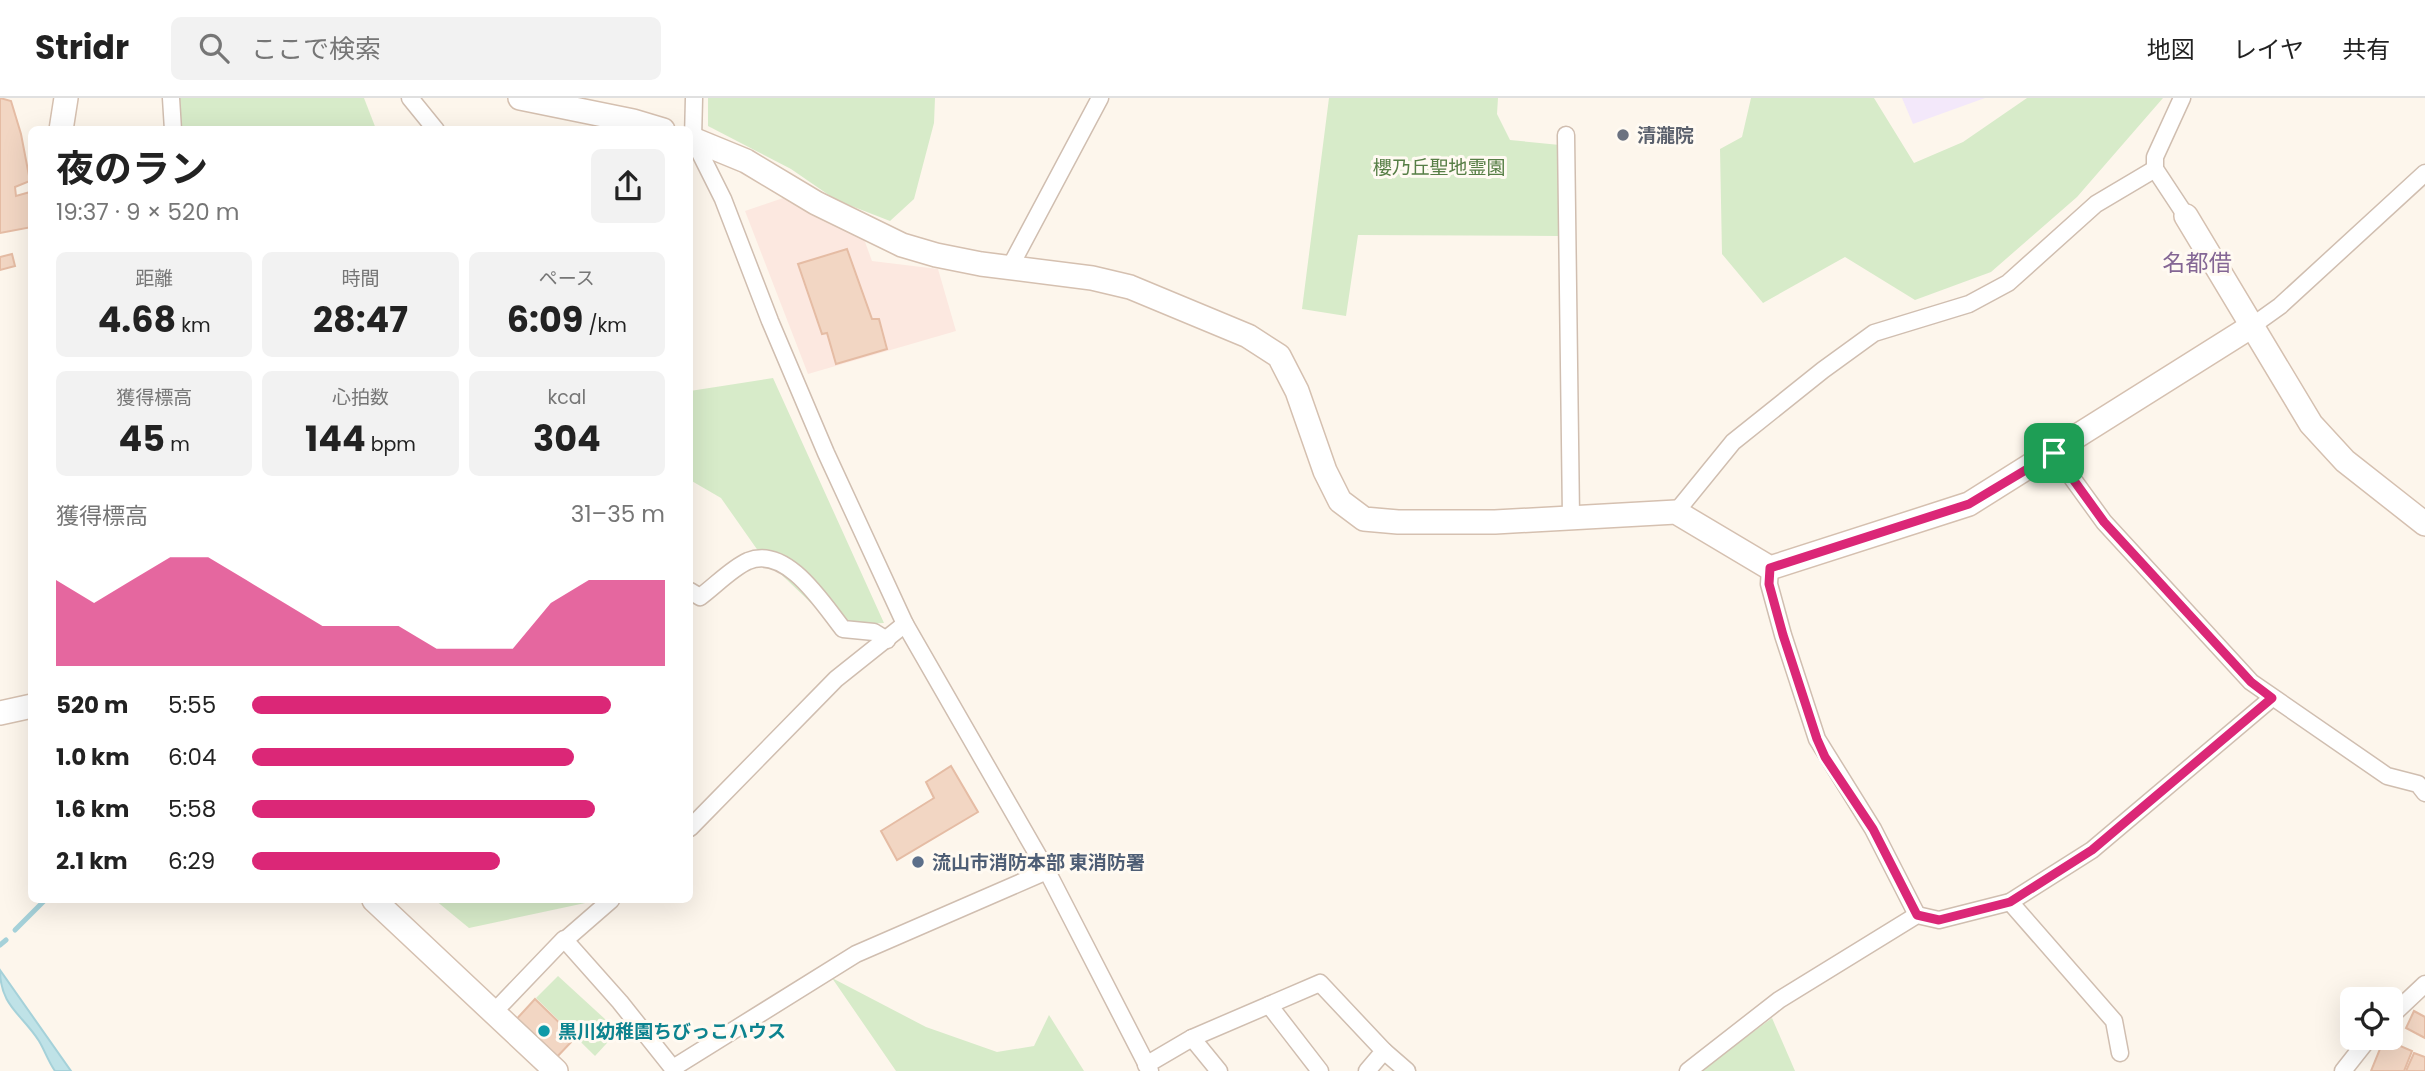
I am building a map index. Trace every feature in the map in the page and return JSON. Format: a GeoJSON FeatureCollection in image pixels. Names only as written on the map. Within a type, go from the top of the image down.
{"type":"FeatureCollection","features":[{"type":"Feature","properties":{"kind":"street"},"geometry":{"type":"LineString","coordinates":[[62,126],[65,98]]}},
{"type":"Feature","properties":{"kind":"street"},"geometry":{"type":"LineString","coordinates":[[172,98],[173,126]]}},
{"type":"Feature","properties":{"kind":"street"},"geometry":{"type":"LineString","coordinates":[[410,98],[433,126]]}},
{"type":"Feature","properties":{"kind":"street"},"geometry":{"type":"LineString","coordinates":[[520,98],[650,126]]}},
{"type":"Feature","properties":{"kind":"street"},"geometry":{"type":"LineString","coordinates":[[692,126],[694,98]]}},
{"type":"Feature","properties":{"kind":"street"},"geometry":{"type":"LineString","coordinates":[[1010,267],[1100,98]]}},
{"type":"Feature","properties":{"kind":"street"},"geometry":{"type":"LineString","coordinates":[[2182,98],[2155,157],[2155,169],[2311,424],[2345,461],[2425,524]]}},
{"type":"Feature","properties":{"kind":"street"},"geometry":{"type":"LineString","coordinates":[[1566,135],[1571,517]]}},
{"type":"Feature","properties":{"kind":"street"},"geometry":{"type":"LineString","coordinates":[[693,139],[746,161],[816,203],[902,245],[936,256],[1092,278],[1130,287],[1248,336],[1279,356],[1297,391],[1325,471],[1340,501],[1364,519],[1412,522],[1676,512],[1770,568],[1969,504],[2054,453],[2280,306],[2425,173]]}},
{"type":"Feature","properties":{"kind":"street"},"geometry":{"type":"LineString","coordinates":[[693,142],[723,199],[826,453],[905,624],[1047,872],[1148,1068],[1192,1038],[1320,982],[1406,1071]]}},
{"type":"Feature","properties":{"kind":"street"},"geometry":{"type":"LineString","coordinates":[[1676,512],[1733,442],[1874,333],[1969,304],[2008,283],[2096,204],[2155,169]]}},
{"type":"Feature","properties":{"kind":"street"},"geometry":{"type":"LineString","coordinates":[[2054,453],[2104,522],[2251,682],[2387,776],[2423,783]]}},
{"type":"Feature","properties":{"kind":"street"},"geometry":{"type":"LineString","coordinates":[[693,592],[700,597],[748,561],[768,559],[791,567],[843,629],[874,632],[887,640]]}},
{"type":"Feature","properties":{"kind":"street"},"geometry":{"type":"LineString","coordinates":[[1770,568],[1769,584],[1783,635],[1817,739],[1825,757],[1873,829],[1917,915]]}},
{"type":"Feature","properties":{"kind":"street"},"geometry":{"type":"LineString","coordinates":[[693,825],[836,679],[905,624]]}},
{"type":"Feature","properties":{"kind":"street"},"geometry":{"type":"LineString","coordinates":[[1688,1071],[1779,1000],[1917,915],[1939,920],[2010,902],[2092,850],[2272,698]]}},
{"type":"Feature","properties":{"kind":"street"},"geometry":{"type":"LineString","coordinates":[[0,713],[28,707]]}},
{"type":"Feature","properties":{"kind":"street"},"geometry":{"type":"LineString","coordinates":[[565,940],[674,1069],[856,954],[1047,872]]}},
{"type":"Feature","properties":{"kind":"street"},"geometry":{"type":"LineString","coordinates":[[2010,902],[2114,1021],[2120,1053]]}},
{"type":"Feature","properties":{"kind":"street"},"geometry":{"type":"LineString","coordinates":[[377,903],[556,1071]]}},
{"type":"Feature","properties":{"kind":"street"},"geometry":{"type":"LineString","coordinates":[[495,1012],[560,940],[565,940],[608,903]]}},
{"type":"Feature","properties":{"kind":"street"},"geometry":{"type":"LineString","coordinates":[[2403,1005],[2425,984]]}},
{"type":"Feature","properties":{"kind":"street"},"geometry":{"type":"LineString","coordinates":[[1269,1005],[1320,1071]]}},
{"type":"Feature","properties":{"kind":"street"},"geometry":{"type":"LineString","coordinates":[[1192,1038],[1219,1071]]}},
{"type":"Feature","properties":{"kind":"street"},"geometry":{"type":"LineString","coordinates":[[2343,1071],[2360,1050]]}},
{"type":"Feature","properties":{"kind":"street"},"geometry":{"type":"LineString","coordinates":[[1367,1071],[1384,1051]]}},
{"type":"Feature","properties":{"kind":"shaded area"},"geometry":{"type":"Polygon","coordinates":[[[1902,98],[1985,98],[1913,124],[1902,98]]]}},
{"type":"Feature","properties":{"kind":"shaded area"},"geometry":{"type":"Polygon","coordinates":[[[786,197],[864,239],[872,261],[938,269],[956,331],[808,374],[745,211],[786,197]]]}},
{"type":"Feature","properties":{"kind":"green space"},"geometry":{"type":"Polygon","coordinates":[[[179,98],[364,98],[375,126],[182,126],[179,98]]]}},
{"type":"Feature","properties":{"kind":"green space"},"geometry":{"type":"Polygon","coordinates":[[[708,98],[935,98],[934,123],[914,199],[890,221],[836,200],[791,169],[708,126],[708,98]]]}},
{"type":"Feature","properties":{"kind":"green space","name":"櫻乃丘聖地霊園"},"geometry":{"type":"Polygon","coordinates":[[[1329,98],[1498,98],[1497,114],[1510,140],[1560,145],[1558,236],[1358,235],[1346,316],[1302,309],[1329,98]]]}},
{"type":"Feature","properties":{"kind":"green space"},"geometry":{"type":"Polygon","coordinates":[[[1751,98],[1874,98],[1914,163],[1963,142],[2027,98],[2163,98],[2077,197],[1991,272],[1915,300],[1845,257],[1763,303],[1722,254],[1720,149],[1742,137],[1751,98]]]}},
{"type":"Feature","properties":{"kind":"green space"},"geometry":{"type":"Polygon","coordinates":[[[773,378],[884,623],[834,625],[761,555],[721,498],[693,482],[693,391],[773,378]]]}},
{"type":"Feature","properties":{"kind":"green space"},"geometry":{"type":"Polygon","coordinates":[[[439,903],[585,903],[469,928],[439,903]]]}},
{"type":"Feature","properties":{"kind":"green space"},"geometry":{"type":"Polygon","coordinates":[[[558,976],[618,1031],[595,1056],[536,998],[558,976]]]}},
{"type":"Feature","properties":{"kind":"green space"},"geometry":{"type":"Polygon","coordinates":[[[832,978],[926,1027],[997,1052],[1034,1046],[1049,1015],[1084,1071],[896,1071],[832,978]]]}},
{"type":"Feature","properties":{"kind":"green space"},"geometry":{"type":"Polygon","coordinates":[[[1772,1018],[1795,1071],[1700,1071],[1772,1018]]]}},
{"type":"Feature","properties":{"kind":"water"},"geometry":{"type":"Polygon","coordinates":[[[0,970],[71,1071],[55,1071],[50,1064],[39,1041],[8,1001],[0,970]]]}},
{"type":"Feature","properties":{"kind":"building"},"geometry":{"type":"Polygon","coordinates":[[[0,98],[11,101],[21,134],[28,182],[15,187],[16,196],[28,193],[28,228],[0,233],[0,98]]]}},
{"type":"Feature","properties":{"kind":"building"},"geometry":{"type":"Polygon","coordinates":[[[847,249],[872,319],[879,319],[887,349],[836,364],[827,333],[822,334],[798,264],[847,249]]]}},
{"type":"Feature","properties":{"kind":"building"},"geometry":{"type":"Polygon","coordinates":[[[12,254],[15,266],[0,270],[0,257],[12,254]]]}},
{"type":"Feature","properties":{"kind":"building"},"geometry":{"type":"Polygon","coordinates":[[[951,766],[978,812],[897,860],[881,831],[934,798],[926,782],[951,766]]]}},
{"type":"Feature","properties":{"kind":"building","name":"黒川幼稚園ちびっこハウス"},"geometry":{"type":"Polygon","coordinates":[[[535,999],[575,1038],[553,1061],[512,1024],[535,999]]]}},
{"type":"Feature","properties":{"kind":"building"},"geometry":{"type":"Polygon","coordinates":[[[2414,1011],[2425,1017],[2425,1038],[2406,1028],[2414,1011]]]}},
{"type":"Feature","properties":{"kind":"building"},"geometry":{"type":"Polygon","coordinates":[[[2403,1047],[2412,1051],[2404,1071],[2371,1071],[2380,1050],[2403,1050],[2403,1047]]]}},
{"type":"Feature","properties":{"kind":"building"},"geometry":{"type":"Polygon","coordinates":[[[2414,1053],[2425,1057],[2425,1071],[2406,1071],[2414,1053]]]}},
{"type":"Feature","properties":{"kind":"waterway"},"geometry":{"type":"LineString","coordinates":[[15,930],[42,903]]}},
{"type":"Feature","properties":{"kind":"waterway"},"geometry":{"type":"LineString","coordinates":[[0,945],[6,940]]}},
{"type":"Feature","properties":{"kind":"place","name":"清瀧院"},"geometry":{"type":"Point","coordinates":[1623,135]}},
{"type":"Feature","properties":{"kind":"place","name":"流山市消防本部 東消防署"},"geometry":{"type":"Point","coordinates":[918,862]}},
{"type":"Feature","properties":{"kind":"place","name":"黒川幼稚園ちびっこハウス"},"geometry":{"type":"Point","coordinates":[544,1031]}},
{"type":"Feature","properties":{"kind":"district","name":"名都借"},"geometry":{"type":"Point","coordinates":[2197,263]}},
{"type":"Feature","properties":{"kind":"route"},"geometry":{"type":"LineString","coordinates":[[2054,453],[2104,522],[2251,682],[2272,698],[2092,850],[2010,902],[1985,906],[1939,920],[1917,915],[1873,829],[1825,757],[1817,739],[1783,635],[1769,584],[1770,568],[1969,504],[2054,453]]}}]}
